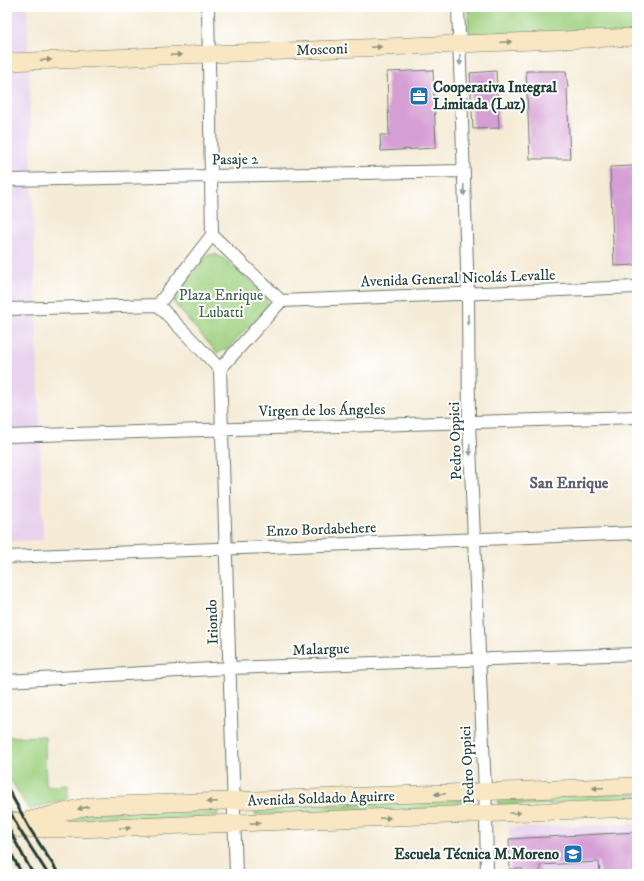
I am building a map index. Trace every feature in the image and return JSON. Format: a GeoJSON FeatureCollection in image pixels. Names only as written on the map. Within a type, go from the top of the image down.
{"type":"FeatureCollection","features":[{"type":"Feature","properties":{"kind":"main road","name":"Mosconi"},"geometry":{"type":"LineString","coordinates":[[7,62],[637,37]]}},
{"type":"Feature","properties":{"kind":"main road","name":"Avenida Soldado Aguirre"},"geometry":{"type":"LineString","coordinates":[[7,821],[26,821],[89,806],[637,786]]}},
{"type":"Feature","properties":{"kind":"main road","name":"Avenida Soldado Aguirre"},"geometry":{"type":"LineString","coordinates":[[7,830],[234,824],[637,808]]}},
{"type":"Feature","properties":{"kind":"street"},"geometry":{"type":"LineString","coordinates":[[158,305],[212,235],[208,7]]}},
{"type":"Feature","properties":{"kind":"street","name":"Pedro Oppici"},"geometry":{"type":"LineString","coordinates":[[458,7],[468,294],[469,422],[486,814],[487,874]]}},
{"type":"Feature","properties":{"kind":"street","name":"Pasaje 2"},"geometry":{"type":"LineString","coordinates":[[7,180],[464,171]]}},
{"type":"Feature","properties":{"kind":"street"},"geometry":{"type":"LineString","coordinates":[[7,309],[158,305],[220,369],[281,301],[212,235]]}},
{"type":"Feature","properties":{"kind":"street","name":"Avenida General Nicolás Levalle"},"geometry":{"type":"LineString","coordinates":[[281,301],[637,287]]}},
{"type":"Feature","properties":{"kind":"street","name":"Iriondo"},"geometry":{"type":"LineString","coordinates":[[220,369],[236,874]]}},
{"type":"Feature","properties":{"kind":"street","name":"Virgen de los Ángeles"},"geometry":{"type":"LineString","coordinates":[[7,436],[637,417]]}},
{"type":"Feature","properties":{"kind":"street","name":"Enzo Bordabehere"},"geometry":{"type":"LineString","coordinates":[[7,558],[637,533]]}},
{"type":"Feature","properties":{"kind":"street","name":"Malargue"},"geometry":{"type":"LineString","coordinates":[[7,681],[229,668],[637,654]]}},
{"type":"Feature","properties":{"kind":"shaded area"},"geometry":{"type":"Polygon","coordinates":[[[7,7],[27,7],[43,540],[7,541],[7,7]]]}},
{"type":"Feature","properties":{"kind":"shaded area","name":"Escuela Técnica M.Moreno"},"geometry":{"type":"Polygon","coordinates":[[[637,824],[637,874],[510,874],[509,828],[637,824]]]}},
{"type":"Feature","properties":{"kind":"green space"},"geometry":{"type":"Polygon","coordinates":[[[468,7],[637,7],[637,32],[469,41],[468,7]]]}},
{"type":"Feature","properties":{"kind":"green space","name":"Plaza Enrique Lubatti"},"geometry":{"type":"Polygon","coordinates":[[[215,254],[223,258],[267,294],[267,304],[262,313],[227,349],[217,353],[174,303],[174,297],[208,255],[215,254]]]}},
{"type":"Feature","properties":{"kind":"green space"},"geometry":{"type":"Polygon","coordinates":[[[45,736],[46,786],[68,785],[68,798],[29,810],[7,774],[7,737],[45,736]]]}},
{"type":"Feature","properties":{"kind":"green space"},"geometry":{"type":"Polygon","coordinates":[[[637,793],[637,803],[499,805],[498,801],[502,798],[637,793]]]}},
{"type":"Feature","properties":{"kind":"green space"},"geometry":{"type":"Polygon","coordinates":[[[464,799],[468,802],[468,807],[255,815],[255,810],[258,808],[464,799]]]}},
{"type":"Feature","properties":{"kind":"green space"},"geometry":{"type":"Polygon","coordinates":[[[214,808],[218,811],[218,816],[35,825],[78,813],[214,808]]]}},
{"type":"Feature","properties":{"kind":"building"},"geometry":{"type":"Polygon","coordinates":[[[433,70],[436,148],[381,151],[380,135],[389,135],[387,72],[433,70]]]}},
{"type":"Feature","properties":{"kind":"building"},"geometry":{"type":"Polygon","coordinates":[[[496,71],[499,128],[473,129],[470,73],[496,71]]]}},
{"type":"Feature","properties":{"kind":"building"},"geometry":{"type":"Polygon","coordinates":[[[526,71],[566,71],[568,88],[570,159],[530,159],[526,71]]]}},
{"type":"Feature","properties":{"kind":"building"},"geometry":{"type":"Polygon","coordinates":[[[634,166],[635,183],[637,183],[637,265],[614,266],[610,167],[634,166]]]}},
{"type":"Feature","properties":{"kind":"building","name":"Escuela Técnica M.Moreno"},"geometry":{"type":"Polygon","coordinates":[[[637,832],[637,861],[634,862],[634,874],[600,874],[599,862],[540,865],[540,874],[525,874],[523,869],[510,869],[509,839],[637,832]]]}},
{"type":"Feature","properties":{"kind":"railway"},"geometry":{"type":"LineString","coordinates":[[7,787],[30,829],[59,874]]}},
{"type":"Feature","properties":{"kind":"railway"},"geometry":{"type":"LineString","coordinates":[[7,806],[19,829],[48,874]]}},
{"type":"Feature","properties":{"kind":"railway"},"geometry":{"type":"LineString","coordinates":[[7,826],[33,874]]}},
{"type":"Feature","properties":{"kind":"railway"},"geometry":{"type":"LineString","coordinates":[[7,846],[22,874]]}},
{"type":"Feature","properties":{"kind":"place","name":"Cooperativa Integral Limitada (Luz)"},"geometry":{"type":"Point","coordinates":[419,96]}},
{"type":"Feature","properties":{"kind":"place","name":"Escuela Técnica M.Moreno"},"geometry":{"type":"Point","coordinates":[573,854]}},
{"type":"Feature","properties":{"kind":"district","name":"San Enrique"},"geometry":{"type":"Point","coordinates":[569,482]}}]}
